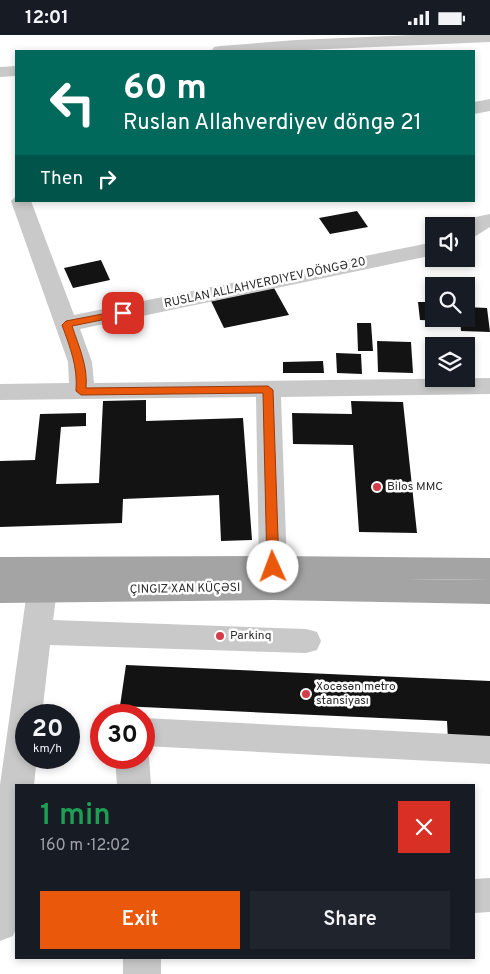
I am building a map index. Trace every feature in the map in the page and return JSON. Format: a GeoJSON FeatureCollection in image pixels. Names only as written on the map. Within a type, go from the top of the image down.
{"type":"FeatureCollection","features":[{"type":"Feature","properties":{"kind":"main road","name":"ÇINGIZ XAN KÜÇƏSI"},"geometry":{"type":"LineString","coordinates":[[0,568],[273,567],[490,569]]}},
{"type":"Feature","properties":{"kind":"main road","name":"ÇINGIZ XAN KÜÇƏSI"},"geometry":{"type":"LineString","coordinates":[[0,591],[272,589],[490,592]]}},
{"type":"Feature","properties":{"kind":"street"},"geometry":{"type":"LineString","coordinates":[[252,50],[490,37]]}},
{"type":"Feature","properties":{"kind":"street"},"geometry":{"type":"LineString","coordinates":[[0,72],[15,71]]}},
{"type":"Feature","properties":{"kind":"street"},"geometry":{"type":"LineString","coordinates":[[475,108],[490,105]]}},
{"type":"Feature","properties":{"kind":"street"},"geometry":{"type":"LineString","coordinates":[[0,194],[15,191]]}},
{"type":"Feature","properties":{"kind":"street"},"geometry":{"type":"LineString","coordinates":[[21,202],[80,362],[82,375],[81,391]]}},
{"type":"Feature","properties":{"kind":"street"},"geometry":{"type":"LineString","coordinates":[[475,225],[490,219]]}},
{"type":"Feature","properties":{"kind":"street","name":"RUSLAN ALLAHVERDIYEV DÖNGƏ 20"},"geometry":{"type":"LineString","coordinates":[[66,325],[425,250]]}},
{"type":"Feature","properties":{"kind":"street"},"geometry":{"type":"LineString","coordinates":[[0,392],[490,386]]}},
{"type":"Feature","properties":{"kind":"street"},"geometry":{"type":"LineString","coordinates":[[268,390],[273,567]]}},
{"type":"Feature","properties":{"kind":"street"},"geometry":{"type":"LineString","coordinates":[[17,784],[42,591]]}},
{"type":"Feature","properties":{"kind":"street"},"geometry":{"type":"LineString","coordinates":[[36,632],[306,641]]}},
{"type":"Feature","properties":{"kind":"street"},"geometry":{"type":"LineString","coordinates":[[155,733],[490,750]]}},
{"type":"Feature","properties":{"kind":"street"},"geometry":{"type":"LineString","coordinates":[[133,769],[134,784]]}},
{"type":"Feature","properties":{"kind":"street"},"geometry":{"type":"LineString","coordinates":[[0,923],[15,801]]}},
{"type":"Feature","properties":{"kind":"street"},"geometry":{"type":"LineString","coordinates":[[475,896],[490,895]]}},
{"type":"Feature","properties":{"kind":"street"},"geometry":{"type":"LineString","coordinates":[[142,959],[142,974]]}},
{"type":"Feature","properties":{"kind":"building"},"geometry":{"type":"Polygon","coordinates":[[[357,211],[368,227],[330,234],[319,218],[357,211]]]}},
{"type":"Feature","properties":{"kind":"building"},"geometry":{"type":"Polygon","coordinates":[[[101,260],[110,280],[73,288],[64,268],[101,260]]]}},
{"type":"Feature","properties":{"kind":"building"},"geometry":{"type":"Polygon","coordinates":[[[274,288],[289,315],[224,328],[211,301],[274,288]]]}},
{"type":"Feature","properties":{"kind":"building"},"geometry":{"type":"Polygon","coordinates":[[[418,302],[425,302],[425,320],[420,320],[418,302]]]}},
{"type":"Feature","properties":{"kind":"building"},"geometry":{"type":"Polygon","coordinates":[[[475,307],[487,308],[490,332],[461,331],[461,327],[475,327],[475,307]]]}},
{"type":"Feature","properties":{"kind":"building"},"geometry":{"type":"Polygon","coordinates":[[[357,323],[371,323],[373,351],[358,351],[357,323]]]}},
{"type":"Feature","properties":{"kind":"building"},"geometry":{"type":"Polygon","coordinates":[[[377,341],[411,342],[413,373],[378,372],[377,341]]]}},
{"type":"Feature","properties":{"kind":"building"},"geometry":{"type":"Polygon","coordinates":[[[336,353],[361,354],[362,374],[337,373],[336,353]]]}},
{"type":"Feature","properties":{"kind":"building"},"geometry":{"type":"Polygon","coordinates":[[[323,361],[324,373],[283,373],[283,362],[323,361]]]}},
{"type":"Feature","properties":{"kind":"building"},"geometry":{"type":"Polygon","coordinates":[[[146,400],[146,421],[243,418],[252,540],[221,541],[219,495],[123,499],[122,523],[0,527],[0,461],[35,460],[40,414],[86,413],[86,426],[61,427],[56,484],[99,483],[103,401],[146,400]]]}},
{"type":"Feature","properties":{"kind":"building"},"geometry":{"type":"Polygon","coordinates":[[[351,401],[403,402],[417,533],[359,532],[353,445],[293,444],[292,413],[352,414],[351,401]]]}},
{"type":"Feature","properties":{"kind":"building","name":"Xocəsən metro stansiyası"},"geometry":{"type":"Polygon","coordinates":[[[126,665],[490,681],[490,742],[448,740],[447,721],[155,708],[155,704],[120,704],[126,665]]]}},
{"type":"Feature","properties":{"kind":"place","name":"Bilos MMC"},"geometry":{"type":"Point","coordinates":[377,487]}},
{"type":"Feature","properties":{"kind":"place","name":"Parkinq"},"geometry":{"type":"Point","coordinates":[220,636]}},
{"type":"Feature","properties":{"kind":"place","name":"Xocəsən metro stansiyası"},"geometry":{"type":"Point","coordinates":[306,694]}},
{"type":"Feature","properties":{"kind":"route"},"geometry":{"type":"LineString","coordinates":[[123,313],[66,325],[80,362],[82,375],[81,391],[268,390],[273,567]]}}]}
